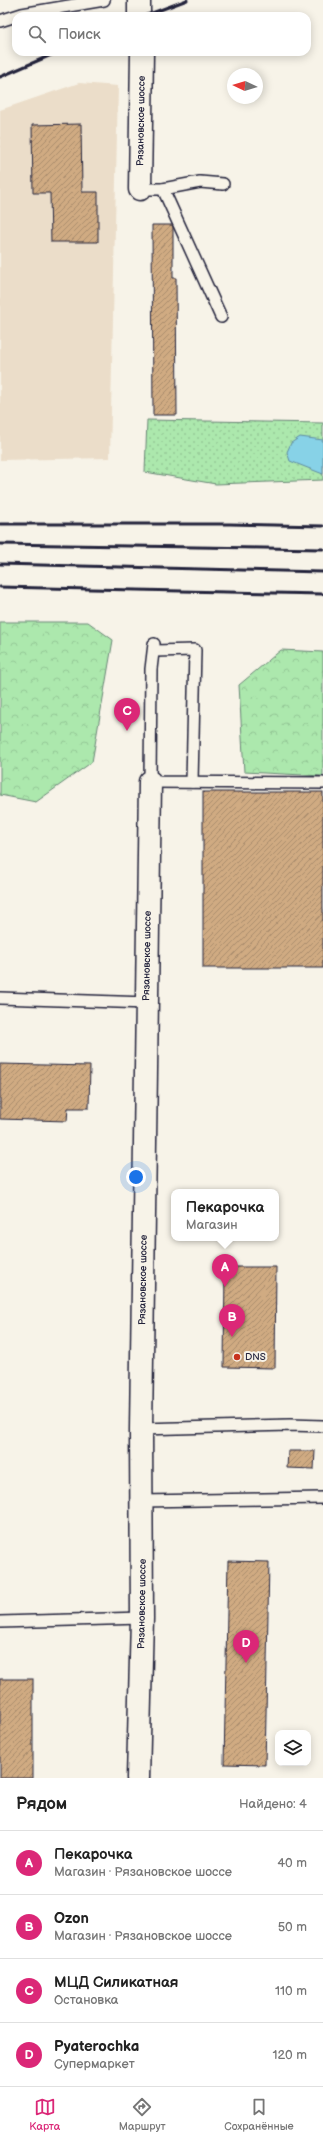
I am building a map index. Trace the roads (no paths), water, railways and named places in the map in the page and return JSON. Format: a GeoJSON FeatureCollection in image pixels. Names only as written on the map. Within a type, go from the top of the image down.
{"type":"FeatureCollection","features":[{"type":"Feature","properties":{"kind":"street"},"geometry":{"type":"LineString","coordinates":[[139,0],[139,12]]}},
{"type":"Feature","properties":{"kind":"street","name":"Рязановское шоссе"},"geometry":{"type":"LineString","coordinates":[[140,190],[142,56]]}},
{"type":"Feature","properties":{"kind":"street","name":"Рязановское шоссе"},"geometry":{"type":"LineString","coordinates":[[138,1778],[142,1618],[142,1429],[150,782]]}},
{"type":"Feature","properties":{"kind":"lane"},"geometry":{"type":"LineString","coordinates":[[34,12],[104,0]]}},
{"type":"Feature","properties":{"kind":"lane"},"geometry":{"type":"LineString","coordinates":[[0,21],[12,17]]}},
{"type":"Feature","properties":{"kind":"lane"},"geometry":{"type":"LineString","coordinates":[[140,190],[164,189],[200,182],[223,184]]}},
{"type":"Feature","properties":{"kind":"lane"},"geometry":{"type":"LineString","coordinates":[[164,189],[221,317]]}},
{"type":"Feature","properties":{"kind":"lane"},"geometry":{"type":"LineString","coordinates":[[192,782],[195,650],[154,647],[151,669],[150,782],[323,783]]}},
{"type":"Feature","properties":{"kind":"lane"},"geometry":{"type":"LineString","coordinates":[[0,998],[147,1003]]}},
{"type":"Feature","properties":{"kind":"lane"},"geometry":{"type":"LineString","coordinates":[[142,1429],[290,1425],[323,1426]]}},
{"type":"Feature","properties":{"kind":"lane"},"geometry":{"type":"LineString","coordinates":[[142,1501],[323,1498]]}},
{"type":"Feature","properties":{"kind":"lane"},"geometry":{"type":"LineString","coordinates":[[0,1622],[142,1618]]}},
{"type":"Feature","properties":{"kind":"water"},"geometry":{"type":"Polygon","coordinates":[[[300,437],[323,440],[323,474],[290,461],[287,452],[291,443],[300,437]]]}},
{"type":"Feature","properties":{"kind":"railway"},"geometry":{"type":"LineString","coordinates":[[155,12],[187,0]]}},
{"type":"Feature","properties":{"kind":"railway"},"geometry":{"type":"LineString","coordinates":[[0,77],[49,56]]}},
{"type":"Feature","properties":{"kind":"railway"},"geometry":{"type":"LineString","coordinates":[[0,524],[230,524],[323,526]]}},
{"type":"Feature","properties":{"kind":"railway"},"geometry":{"type":"LineString","coordinates":[[0,544],[323,549]]}},
{"type":"Feature","properties":{"kind":"railway"},"geometry":{"type":"LineString","coordinates":[[0,564],[323,572]]}},
{"type":"Feature","properties":{"kind":"railway"},"geometry":{"type":"LineString","coordinates":[[0,587],[323,594]]}},
{"type":"Feature","properties":{"kind":"place","name":"МЦД Силикатная"},"geometry":{"type":"Point","coordinates":[127,731]}},
{"type":"Feature","properties":{"kind":"place","name":"Пекарочка"},"geometry":{"type":"Point","coordinates":[225,1287]}},
{"type":"Feature","properties":{"kind":"place","name":"Ozon"},"geometry":{"type":"Point","coordinates":[232,1337]}},
{"type":"Feature","properties":{"kind":"place","name":"DNS"},"geometry":{"type":"Point","coordinates":[237,1357]}},
{"type":"Feature","properties":{"kind":"place","name":"Pyaterochka"},"geometry":{"type":"Point","coordinates":[246,1663]}}]}
